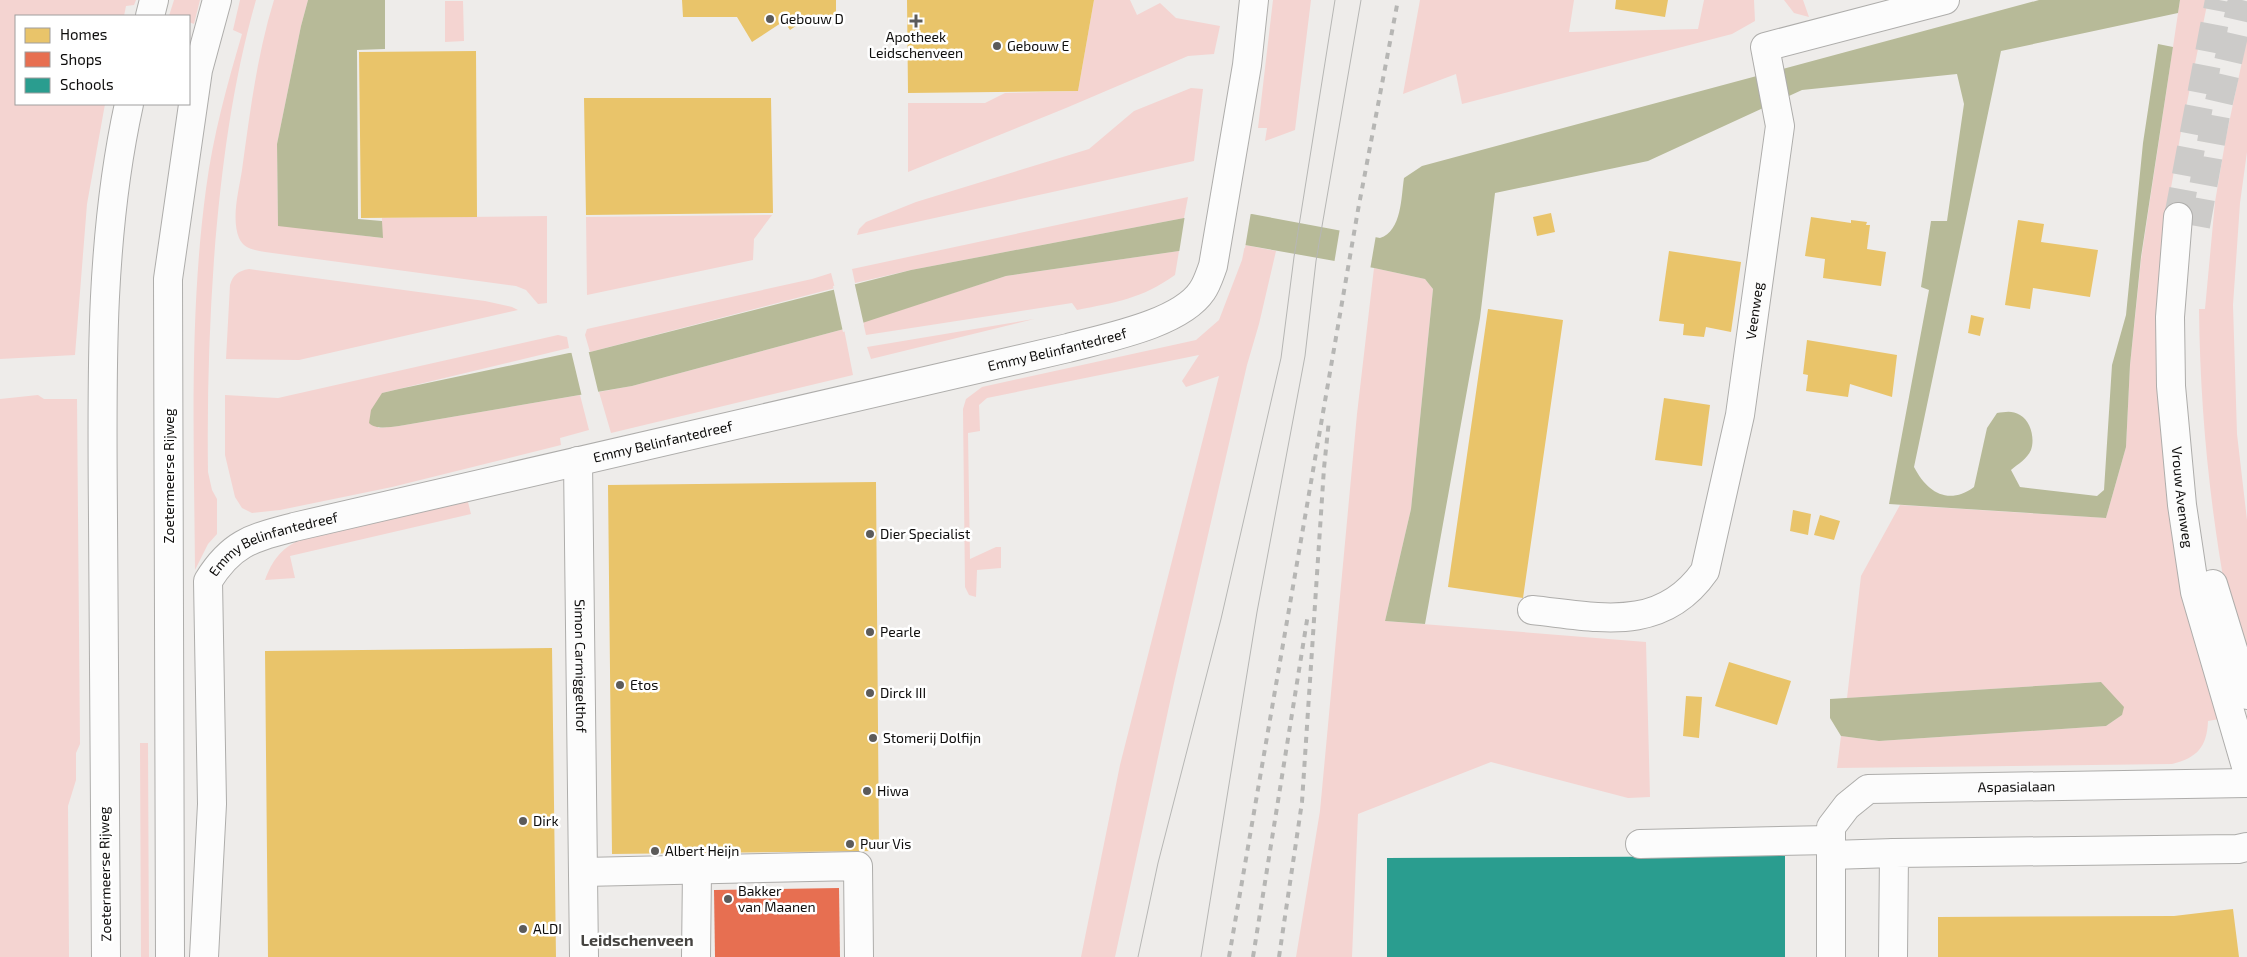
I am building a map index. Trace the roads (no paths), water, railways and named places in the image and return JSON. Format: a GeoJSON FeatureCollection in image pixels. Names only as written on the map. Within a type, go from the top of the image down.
{"type":"FeatureCollection","features":[{"type":"Feature","properties":{"kind":"street"},"geometry":{"type":"LineString","coordinates":[[150,15],[154,0]]}},
{"type":"Feature","properties":{"kind":"street","name":"Zoetermeerse Rijweg"},"geometry":{"type":"LineString","coordinates":[[170,957],[168,279],[198,70],[216,0]]}},
{"type":"Feature","properties":{"kind":"street","name":"Emmy Belinfantedreef"},"geometry":{"type":"LineString","coordinates":[[204,957],[212,804],[208,581],[218,564],[250,539],[294,527],[1068,348],[1153,324],[1187,306],[1202,292],[1214,266],[1247,65],[1254,0]]}},
{"type":"Feature","properties":{"kind":"street","name":"Veenweg"},"geometry":{"type":"LineString","coordinates":[[1532,610],[1608,619],[1634,618],[1656,612],[1678,598],[1694,587],[1705,571],[1740,415],[1780,126],[1764,47],[1946,0]]}},
{"type":"Feature","properties":{"kind":"street","name":"Zoetermeerse Rijweg"},"geometry":{"type":"LineString","coordinates":[[106,957],[102,426],[104,280],[116,161],[129,105]]}},
{"type":"Feature","properties":{"kind":"street","name":"Vrouw Avenweg"},"geometry":{"type":"LineString","coordinates":[[2247,695],[2214,589],[2200,502],[2190,404],[2187,221],[2170,317],[2171,386],[2182,505],[2195,592],[2247,770]]}},
{"type":"Feature","properties":{"kind":"street","name":"Simon Carmiggelthof"},"geometry":{"type":"LineString","coordinates":[[578,461],[584,957]]}},
{"type":"Feature","properties":{"kind":"street","name":"Aspasialaan"},"geometry":{"type":"LineString","coordinates":[[1831,957],[1831,827],[1847,806],[1868,789],[2247,783]]}},
{"type":"Feature","properties":{"kind":"street"},"geometry":{"type":"LineString","coordinates":[[1640,844],[1830,848],[1894,853],[2238,849],[2247,847]]}},
{"type":"Feature","properties":{"kind":"street"},"geometry":{"type":"LineString","coordinates":[[1893,957],[1894,853]]}},
{"type":"Feature","properties":{"kind":"street"},"geometry":{"type":"LineString","coordinates":[[583,872],[858,866],[859,957]]}},
{"type":"Feature","properties":{"kind":"street"},"geometry":{"type":"LineString","coordinates":[[696,957],[697,870]]}},
{"type":"Feature","properties":{"kind":"tunnel"},"geometry":{"type":"LineString","coordinates":[[2178,217],[2219,0]]}},
{"type":"Feature","properties":{"kind":"tunnel"},"geometry":{"type":"LineString","coordinates":[[2196,226],[2216,115],[2242,0]]}},
{"type":"Feature","properties":{"kind":"tram line"},"geometry":{"type":"LineString","coordinates":[[1138,957],[1158,863],[1221,619],[1281,358],[1294,257],[1335,0]]}},
{"type":"Feature","properties":{"kind":"tram line"},"geometry":{"type":"LineString","coordinates":[[1201,957],[1257,612],[1305,356],[1316,261],[1361,0]]}},
{"type":"Feature","properties":{"kind":"railway"},"geometry":{"type":"LineString","coordinates":[[1229,957],[1358,210],[1398,0]]}},
{"type":"Feature","properties":{"kind":"railway"},"geometry":{"type":"LineString","coordinates":[[1279,957],[1302,802],[1324,468],[1329,420]]}},
{"type":"Feature","properties":{"kind":"railway"},"geometry":{"type":"LineString","coordinates":[[1253,957],[1308,614]]}},
{"type":"Feature","properties":{"kind":"place","name":"Gebouw D"},"geometry":{"type":"Point","coordinates":[770,19]}},
{"type":"Feature","properties":{"kind":"place","name":"Apotheek Leidschenveen"},"geometry":{"type":"Point","coordinates":[916,21]}},
{"type":"Feature","properties":{"kind":"place","name":"Gebouw E"},"geometry":{"type":"Point","coordinates":[997,46]}},
{"type":"Feature","properties":{"kind":"place","name":"Dier Specialist"},"geometry":{"type":"Point","coordinates":[870,534]}},
{"type":"Feature","properties":{"kind":"place","name":"Pearle"},"geometry":{"type":"Point","coordinates":[870,632]}},
{"type":"Feature","properties":{"kind":"place","name":"Etos"},"geometry":{"type":"Point","coordinates":[620,685]}},
{"type":"Feature","properties":{"kind":"place","name":"Dirck III"},"geometry":{"type":"Point","coordinates":[870,693]}},
{"type":"Feature","properties":{"kind":"place","name":"Stomerij Dolfijn"},"geometry":{"type":"Point","coordinates":[873,738]}},
{"type":"Feature","properties":{"kind":"place","name":"Hiwa"},"geometry":{"type":"Point","coordinates":[867,791]}},
{"type":"Feature","properties":{"kind":"place","name":"Dirk"},"geometry":{"type":"Point","coordinates":[523,821]}},
{"type":"Feature","properties":{"kind":"place","name":"Puur Vis"},"geometry":{"type":"Point","coordinates":[850,844]}},
{"type":"Feature","properties":{"kind":"place","name":"Albert Heijn"},"geometry":{"type":"Point","coordinates":[655,851]}},
{"type":"Feature","properties":{"kind":"place","name":"Bakker van Maanen"},"geometry":{"type":"Point","coordinates":[728,899]}},
{"type":"Feature","properties":{"kind":"place","name":"ALDI"},"geometry":{"type":"Point","coordinates":[523,929]}},
{"type":"Feature","properties":{"kind":"district","name":"Leidschenveen"},"geometry":{"type":"Point","coordinates":[637,940]}}]}
